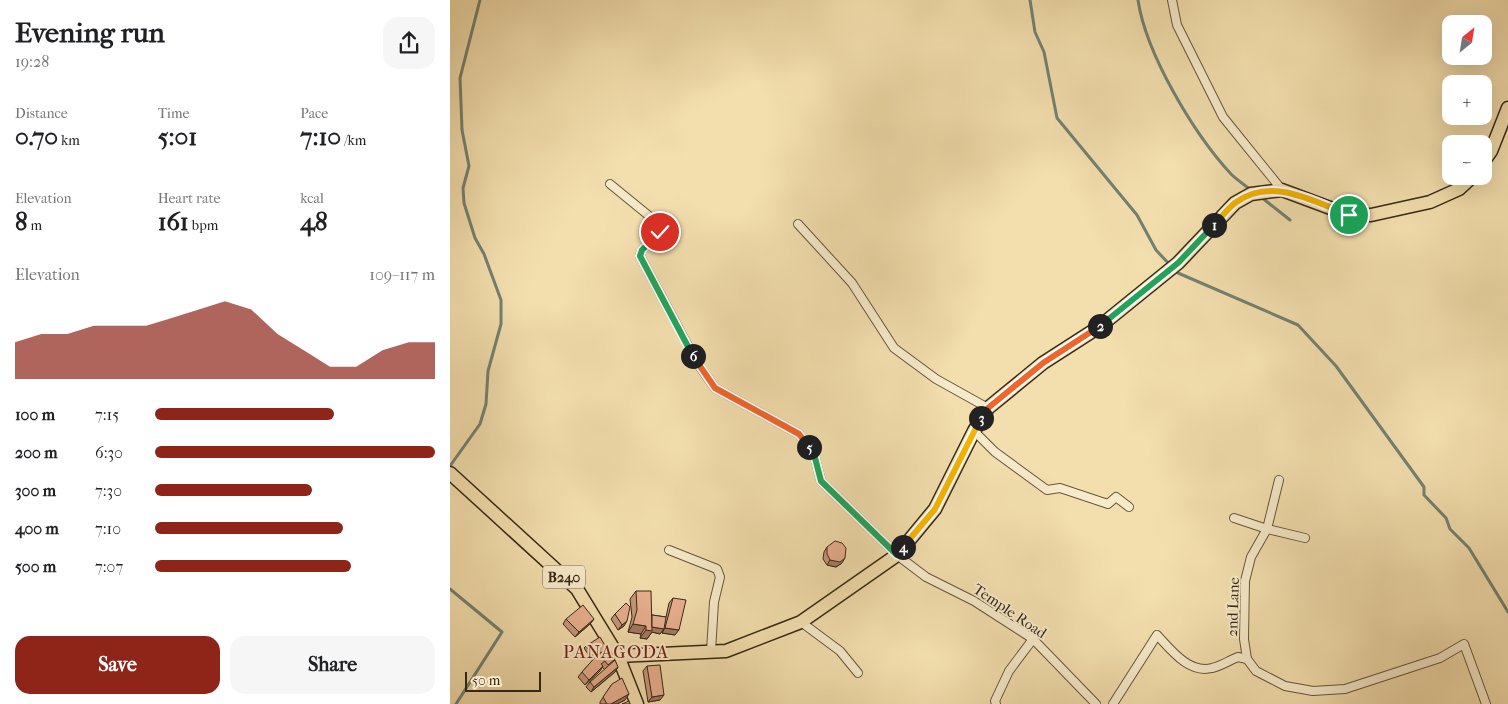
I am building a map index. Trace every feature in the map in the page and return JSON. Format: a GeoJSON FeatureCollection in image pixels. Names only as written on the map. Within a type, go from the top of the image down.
{"type":"FeatureCollection","features":[{"type":"Feature","properties":{"kind":"main road"},"geometry":{"type":"LineString","coordinates":[[1492,148],[1508,108]]}},
{"type":"Feature","properties":{"kind":"main road"},"geometry":{"type":"LineString","coordinates":[[618,656],[726,651],[801,622],[897,555],[935,509],[974,430],[988,408],[1043,363],[1099,327],[1178,263],[1235,203],[1257,193],[1282,190],[1349,215],[1371,215],[1430,202],[1459,189],[1463,185]]}},
{"type":"Feature","properties":{"kind":"main road","name":"B240"},"geometry":{"type":"LineString","coordinates":[[453,475],[577,589],[618,656],[637,704]]}},
{"type":"Feature","properties":{"kind":"street"},"geometry":{"type":"LineString","coordinates":[[1172,0],[1177,24],[1223,117],[1282,190]]}},
{"type":"Feature","properties":{"kind":"street","name":"Temple Road"},"geometry":{"type":"LineString","coordinates":[[610,184],[659,224],[660,232],[642,250],[640,256],[696,361],[715,388],[799,434],[814,454],[821,481],[897,555],[926,577],[974,601],[1034,639],[1096,704]]}},
{"type":"Feature","properties":{"kind":"street"},"geometry":{"type":"LineString","coordinates":[[798,224],[852,283],[894,348],[936,379],[988,408]]}},
{"type":"Feature","properties":{"kind":"street"},"geometry":{"type":"LineString","coordinates":[[974,430],[994,452],[1047,490],[1060,488],[1108,504],[1116,497],[1130,507]]}},
{"type":"Feature","properties":{"kind":"street","name":"2nd Lane"},"geometry":{"type":"LineString","coordinates":[[1247,660],[1244,639],[1245,580],[1251,557],[1267,529],[1279,480]]}},
{"type":"Feature","properties":{"kind":"street"},"geometry":{"type":"LineString","coordinates":[[1234,518],[1267,529],[1305,538]]}},
{"type":"Feature","properties":{"kind":"street"},"geometry":{"type":"LineString","coordinates":[[669,550],[716,569],[720,577],[714,602],[711,651]]}},
{"type":"Feature","properties":{"kind":"street"},"geometry":{"type":"LineString","coordinates":[[801,622],[840,651],[858,673]]}},
{"type":"Feature","properties":{"kind":"street"},"geometry":{"type":"LineString","coordinates":[[1114,704],[1158,635],[1179,659],[1192,666],[1211,669],[1238,657],[1247,660],[1256,671],[1285,686],[1313,691],[1345,690],[1440,658],[1464,644],[1486,704]]}},
{"type":"Feature","properties":{"kind":"street"},"geometry":{"type":"LineString","coordinates":[[996,704],[995,701],[1009,671],[1034,639]]}},
{"type":"Feature","properties":{"kind":"building"},"geometry":{"type":"Polygon","coordinates":[[[835,541],[842,543],[846,548],[845,558],[840,562],[830,560],[827,554],[827,547],[835,541]]]}},
{"type":"Feature","properties":{"kind":"building"},"geometry":{"type":"Polygon","coordinates":[[[636,591],[651,591],[652,631],[646,630],[646,626],[633,624],[637,610],[636,591]]]}},
{"type":"Feature","properties":{"kind":"building"},"geometry":{"type":"Polygon","coordinates":[[[673,598],[686,600],[679,630],[665,628],[673,598]]]}},
{"type":"Feature","properties":{"kind":"building"},"geometry":{"type":"Polygon","coordinates":[[[626,603],[630,607],[627,621],[622,625],[615,614],[626,603]]]}},
{"type":"Feature","properties":{"kind":"building"},"geometry":{"type":"Polygon","coordinates":[[[583,605],[594,619],[579,632],[566,619],[583,605]]]}},
{"type":"Feature","properties":{"kind":"building"},"geometry":{"type":"Polygon","coordinates":[[[652,615],[666,617],[664,629],[652,627],[652,615]]]}},
{"type":"Feature","properties":{"kind":"building"},"geometry":{"type":"Polygon","coordinates":[[[600,637],[607,649],[594,657],[586,646],[600,637]]]}},
{"type":"Feature","properties":{"kind":"building"},"geometry":{"type":"Polygon","coordinates":[[[609,648],[615,659],[608,665],[605,661],[601,664],[603,666],[589,680],[582,672],[597,655],[609,648]]]}},
{"type":"Feature","properties":{"kind":"building"},"geometry":{"type":"Polygon","coordinates":[[[615,660],[618,667],[594,687],[590,682],[615,660]]]}},
{"type":"Feature","properties":{"kind":"building"},"geometry":{"type":"Polygon","coordinates":[[[660,665],[664,695],[652,697],[647,666],[660,665]]]}},
{"type":"Feature","properties":{"kind":"building"},"geometry":{"type":"Polygon","coordinates":[[[622,678],[629,694],[611,704],[607,704],[603,697],[612,684],[622,678]]]}},
{"type":"Feature","properties":{"kind":"waterway"},"geometry":{"type":"LineString","coordinates":[[450,466],[480,424],[486,404],[488,371],[501,324],[501,300],[484,254],[475,238],[464,203],[463,188],[469,166],[462,130],[460,78],[480,0]]}},
{"type":"Feature","properties":{"kind":"waterway"},"geometry":{"type":"LineString","coordinates":[[1030,0],[1035,32],[1044,52],[1057,118],[1137,215],[1156,250],[1170,265]]}},
{"type":"Feature","properties":{"kind":"waterway"},"geometry":{"type":"LineString","coordinates":[[1138,0],[1143,21],[1161,68],[1187,116],[1231,174],[1252,191]]}},
{"type":"Feature","properties":{"kind":"waterway"},"geometry":{"type":"LineString","coordinates":[[1261,197],[1290,220]]}},
{"type":"Feature","properties":{"kind":"waterway"},"geometry":{"type":"LineString","coordinates":[[1174,270],[1298,325],[1336,366],[1424,487],[1424,495],[1446,518],[1450,529],[1469,548],[1508,612]]}},
{"type":"Feature","properties":{"kind":"waterway"},"geometry":{"type":"LineString","coordinates":[[450,589],[502,632],[456,704]]}},
{"type":"Feature","properties":{"kind":"district","name":"PANAGODA"},"geometry":{"type":"Point","coordinates":[616,652]}},
{"type":"Feature","properties":{"kind":"route"},"geometry":{"type":"LineString","coordinates":[[660,232],[642,250],[640,256],[696,361],[715,388],[799,434],[814,454],[821,481],[897,555],[935,509],[974,430],[988,408],[1043,363],[1099,327],[1178,263],[1235,203],[1251,194],[1262,191],[1282,190],[1349,215]]}}]}
